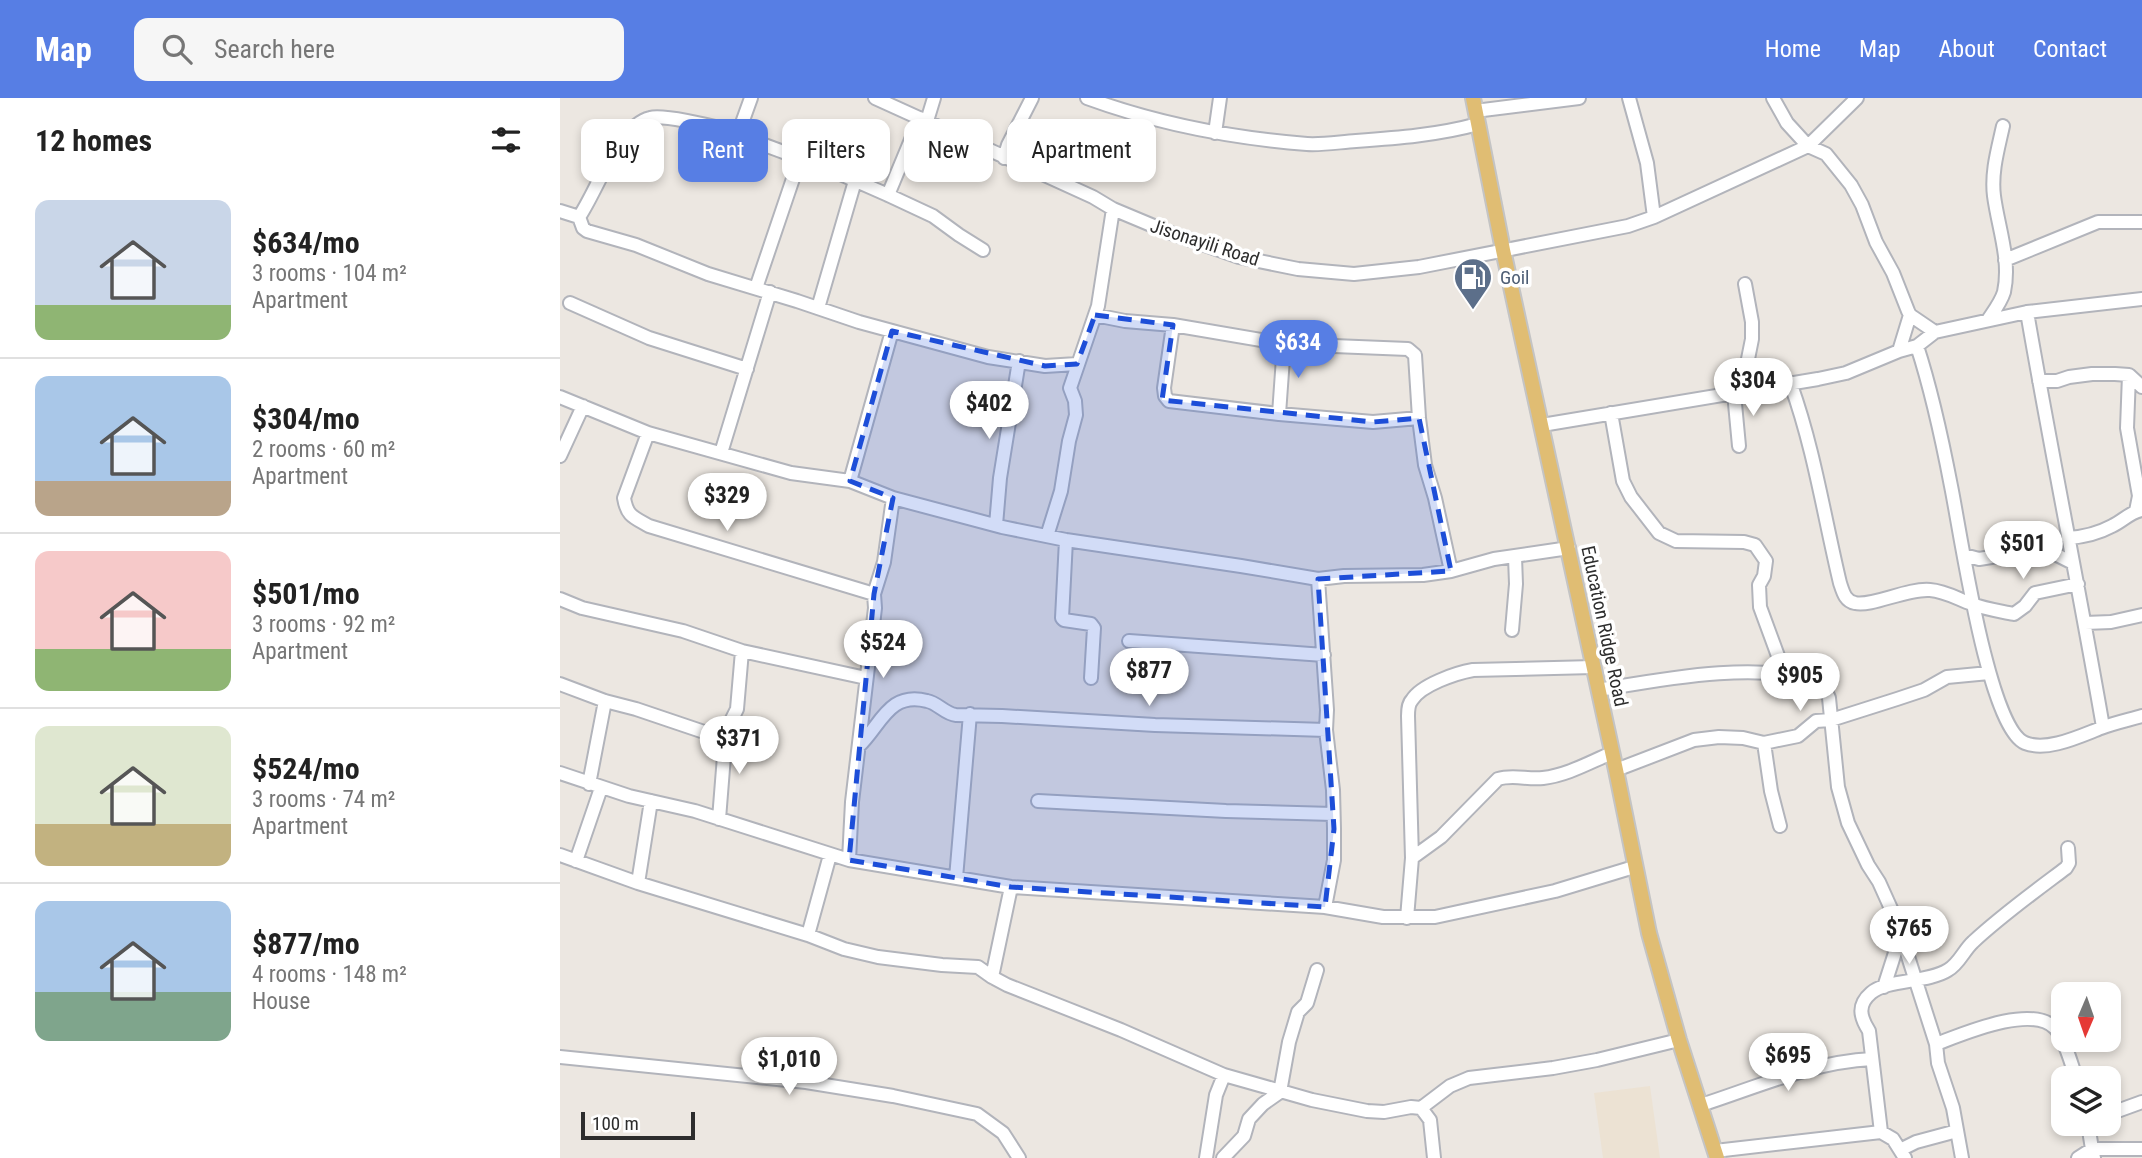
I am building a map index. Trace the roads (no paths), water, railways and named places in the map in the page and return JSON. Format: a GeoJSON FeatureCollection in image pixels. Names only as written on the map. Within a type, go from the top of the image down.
{"type":"FeatureCollection","features":[{"type":"Feature","properties":{"kind":"main road","name":"Education Ridge Road"},"geometry":{"type":"LineString","coordinates":[[1475,111],[1616,770],[1648,933],[1716,1154]]}},
{"type":"Feature","properties":{"kind":"street"},"geometry":{"type":"LineString","coordinates":[[743,119],[751,98]]}},
{"type":"Feature","properties":{"kind":"street","name":"Jisonayili Road"},"geometry":{"type":"LineString","coordinates":[[875,98],[922,119]]}},
{"type":"Feature","properties":{"kind":"street"},"geometry":{"type":"LineString","coordinates":[[924,119],[934,98]]}},
{"type":"Feature","properties":{"kind":"street"},"geometry":{"type":"LineString","coordinates":[[1004,158],[1032,98]]}},
{"type":"Feature","properties":{"kind":"street"},"geometry":{"type":"LineString","coordinates":[[1087,98],[1152,120],[1215,132],[1310,144],[1407,137],[1458,129],[1475,111],[1579,98]]}},
{"type":"Feature","properties":{"kind":"street"},"geometry":{"type":"LineString","coordinates":[[1215,132],[1220,98]]}},
{"type":"Feature","properties":{"kind":"street"},"geometry":{"type":"LineString","coordinates":[[1629,98],[1647,163],[1654,217]]}},
{"type":"Feature","properties":{"kind":"street"},"geometry":{"type":"LineString","coordinates":[[1773,98],[1787,122],[1808,146],[1826,154],[1851,185],[1910,315],[1935,332]]}},
{"type":"Feature","properties":{"kind":"street","name":"Jisonayili Road"},"geometry":{"type":"LineString","coordinates":[[993,153],[1093,197],[1113,209],[1240,257],[1298,269],[1354,274],[1419,267],[1628,226],[1654,217],[1808,146],[1857,98]]}},
{"type":"Feature","properties":{"kind":"street"},"geometry":{"type":"LineString","coordinates":[[678,121],[650,118],[642,122],[619,145],[579,217],[583,228],[636,245],[708,274],[859,322],[988,357],[1045,366],[1077,364]]}},
{"type":"Feature","properties":{"kind":"street"},"geometry":{"type":"LineString","coordinates":[[1988,320],[2004,293],[2006,277],[1993,172],[2003,127]]}},
{"type":"Feature","properties":{"kind":"street"},"geometry":{"type":"LineString","coordinates":[[888,195],[904,162]]}},
{"type":"Feature","properties":{"kind":"street"},"geometry":{"type":"LineString","coordinates":[[756,288],[792,182]]}},
{"type":"Feature","properties":{"kind":"street"},"geometry":{"type":"LineString","coordinates":[[818,308],[855,182]]}},
{"type":"Feature","properties":{"kind":"street"},"geometry":{"type":"LineString","coordinates":[[857,182],[933,216],[984,250]]}},
{"type":"Feature","properties":{"kind":"street"},"geometry":{"type":"LineString","coordinates":[[1046,536],[1061,491],[1076,415],[1070,388],[1098,306],[1113,209]]}},
{"type":"Feature","properties":{"kind":"street"},"geometry":{"type":"LineString","coordinates":[[560,211],[579,217]]}},
{"type":"Feature","properties":{"kind":"street"},"geometry":{"type":"LineString","coordinates":[[2005,260],[2098,222],[2142,222]]}},
{"type":"Feature","properties":{"kind":"street"},"geometry":{"type":"LineString","coordinates":[[1745,284],[1752,322],[1752,339],[1746,369],[1749,391]]}},
{"type":"Feature","properties":{"kind":"street"},"geometry":{"type":"LineString","coordinates":[[721,453],[770,292]]}},
{"type":"Feature","properties":{"kind":"street"},"geometry":{"type":"LineString","coordinates":[[1542,425],[1791,385],[1846,373],[1917,346],[1935,332],[2027,312],[2142,299]]}},
{"type":"Feature","properties":{"kind":"street"},"geometry":{"type":"LineString","coordinates":[[570,303],[649,338],[747,369]]}},
{"type":"Feature","properties":{"kind":"street"},"geometry":{"type":"LineString","coordinates":[[2027,312],[2103,727]]}},
{"type":"Feature","properties":{"kind":"street"},"geometry":{"type":"LineString","coordinates":[[1095,315],[1284,344],[1408,349],[1415,355],[1425,464],[1451,571]]}},
{"type":"Feature","properties":{"kind":"street"},"geometry":{"type":"LineString","coordinates":[[1899,351],[1910,315]]}},
{"type":"Feature","properties":{"kind":"street"},"geometry":{"type":"LineString","coordinates":[[1173,325],[1164,388],[1169,401],[1373,422],[1419,418]]}},
{"type":"Feature","properties":{"kind":"street"},"geometry":{"type":"LineString","coordinates":[[850,481],[892,331]]}},
{"type":"Feature","properties":{"kind":"street"},"geometry":{"type":"LineString","coordinates":[[1279,414],[1284,344]]}},
{"type":"Feature","properties":{"kind":"street"},"geometry":{"type":"LineString","coordinates":[[1917,346],[1938,421],[1989,673],[2008,725],[2020,741],[2028,745],[2066,742],[2103,727],[2142,716]]}},
{"type":"Feature","properties":{"kind":"street"},"geometry":{"type":"LineString","coordinates":[[996,525],[1000,478],[1019,361]]}},
{"type":"Feature","properties":{"kind":"street"},"geometry":{"type":"LineString","coordinates":[[2039,381],[2057,381],[2092,373],[2129,375],[2142,387]]}},
{"type":"Feature","properties":{"kind":"street"},"geometry":{"type":"LineString","coordinates":[[2068,538],[2081,537],[2112,526],[2139,510],[2140,496],[2127,428],[2129,375]]}},
{"type":"Feature","properties":{"kind":"street"},"geometry":{"type":"LineString","coordinates":[[1791,385],[1803,418],[1844,596],[1849,601],[1859,604],[1918,590],[1932,590],[2014,614],[2025,606],[2035,593],[2078,584]]}},
{"type":"Feature","properties":{"kind":"street"},"geometry":{"type":"LineString","coordinates":[[1734,393],[1739,446]]}},
{"type":"Feature","properties":{"kind":"street"},"geometry":{"type":"LineString","coordinates":[[560,397],[648,433],[791,473],[850,481],[893,498],[996,525],[1066,541],[1318,579],[1423,575],[1451,571],[1494,559],[1569,548]]}},
{"type":"Feature","properties":{"kind":"street"},"geometry":{"type":"LineString","coordinates":[[560,456],[583,407]]}},
{"type":"Feature","properties":{"kind":"street"},"geometry":{"type":"LineString","coordinates":[[1611,412],[1623,481],[1631,498],[1659,533],[1676,541],[1744,542],[1755,545],[1766,561],[1764,576],[1759,585],[1760,607],[1785,675]]}},
{"type":"Feature","properties":{"kind":"street"},"geometry":{"type":"LineString","coordinates":[[648,433],[624,498],[626,509],[632,517],[649,526],[874,594]]}},
{"type":"Feature","properties":{"kind":"street"},"geometry":{"type":"LineString","coordinates":[[849,860],[875,608],[874,594],[884,562],[893,498]]}},
{"type":"Feature","properties":{"kind":"street"},"geometry":{"type":"LineString","coordinates":[[1066,541],[1062,618],[1064,621],[1091,624],[1094,628],[1091,678]]}},
{"type":"Feature","properties":{"kind":"street"},"geometry":{"type":"LineString","coordinates":[[1964,555],[1979,559],[2029,551],[2051,552],[2073,563]]}},
{"type":"Feature","properties":{"kind":"street"},"geometry":{"type":"LineString","coordinates":[[1512,630],[1516,584],[1515,556]]}},
{"type":"Feature","properties":{"kind":"street"},"geometry":{"type":"LineString","coordinates":[[1318,579],[1326,730],[1333,790],[1334,860],[1325,907]]}},
{"type":"Feature","properties":{"kind":"street"},"geometry":{"type":"LineString","coordinates":[[560,599],[582,608],[683,631],[742,651],[866,678]]}},
{"type":"Feature","properties":{"kind":"street"},"geometry":{"type":"LineString","coordinates":[[2085,623],[2110,622],[2142,615]]}},
{"type":"Feature","properties":{"kind":"street"},"geometry":{"type":"LineString","coordinates":[[1129,641],[1324,655]]}},
{"type":"Feature","properties":{"kind":"street"},"geometry":{"type":"LineString","coordinates":[[719,819],[726,731],[737,709],[742,651]]}},
{"type":"Feature","properties":{"kind":"street"},"geometry":{"type":"LineString","coordinates":[[1407,918],[1412,858],[1408,716],[1411,700],[1425,689],[1457,673],[1473,670],[1594,667]]}},
{"type":"Feature","properties":{"kind":"street"},"geometry":{"type":"LineString","coordinates":[[1598,690],[1677,676],[1744,673],[1785,675],[1822,683],[1829,698],[1838,787],[1848,823],[1879,882],[1901,934],[1936,1044],[1938,1063],[1953,1108],[1962,1158]]}},
{"type":"Feature","properties":{"kind":"street"},"geometry":{"type":"LineString","coordinates":[[1616,770],[1694,740],[1719,737],[1764,743],[1798,736],[1816,721],[1831,720],[1924,690],[1947,677],[1989,673]]}},
{"type":"Feature","properties":{"kind":"street"},"geometry":{"type":"LineString","coordinates":[[560,684],[710,734],[726,731]]}},
{"type":"Feature","properties":{"kind":"street"},"geometry":{"type":"LineString","coordinates":[[859,746],[886,711],[897,702],[905,700],[929,701],[949,714],[1155,725],[1326,730]]}},
{"type":"Feature","properties":{"kind":"street"},"geometry":{"type":"LineString","coordinates":[[576,861],[595,786],[605,701]]}},
{"type":"Feature","properties":{"kind":"street"},"geometry":{"type":"LineString","coordinates":[[956,878],[970,715]]}},
{"type":"Feature","properties":{"kind":"street"},"geometry":{"type":"LineString","coordinates":[[1764,743],[1771,791],[1780,826]]}},
{"type":"Feature","properties":{"kind":"street"},"geometry":{"type":"LineString","coordinates":[[1412,858],[1441,837],[1499,779],[1543,778],[1566,773],[1612,752]]}},
{"type":"Feature","properties":{"kind":"street"},"geometry":{"type":"LineString","coordinates":[[560,773],[595,786],[719,819],[849,860],[1010,887],[1325,907],[1383,917],[1407,918],[1435,917],[1555,891],[1634,867]]}},
{"type":"Feature","properties":{"kind":"street"},"geometry":{"type":"LineString","coordinates":[[1038,800],[1333,814]]}},
{"type":"Feature","properties":{"kind":"street"},"geometry":{"type":"LineString","coordinates":[[638,883],[651,801]]}},
{"type":"Feature","properties":{"kind":"street"},"geometry":{"type":"LineString","coordinates":[[1881,1132],[1869,1031],[1862,1019],[1863,1003],[1873,991],[1947,972],[1970,944],[2066,868],[2070,863],[2068,848]]}},
{"type":"Feature","properties":{"kind":"street"},"geometry":{"type":"LineString","coordinates":[[560,855],[638,883],[845,949],[878,957],[978,967],[1007,985],[1122,1030],[1224,1075],[1280,1092],[1367,1111],[1384,1112],[1425,1105],[1450,1086],[1469,1078],[1553,1068],[1679,1040]]}},
{"type":"Feature","properties":{"kind":"street"},"geometry":{"type":"LineString","coordinates":[[808,935],[830,855]]}},
{"type":"Feature","properties":{"kind":"street"},"geometry":{"type":"LineString","coordinates":[[992,977],[1010,887]]}},
{"type":"Feature","properties":{"kind":"street"},"geometry":{"type":"LineString","coordinates":[[1884,987],[1901,934]]}},
{"type":"Feature","properties":{"kind":"street"},"geometry":{"type":"LineString","coordinates":[[1223,1158],[1244,1136],[1249,1119],[1263,1104],[1280,1092],[1289,1042],[1298,1012],[1307,1003],[1317,970]]}},
{"type":"Feature","properties":{"kind":"street"},"geometry":{"type":"LineString","coordinates":[[1936,1044],[1981,1028],[2025,1018],[2046,1021],[2057,1030],[2071,1066]]}},
{"type":"Feature","properties":{"kind":"street"},"geometry":{"type":"LineString","coordinates":[[560,1057],[806,1082],[893,1096],[977,1114],[1003,1133],[1019,1158]]}},
{"type":"Feature","properties":{"kind":"street"},"geometry":{"type":"LineString","coordinates":[[1701,1105],[1794,1072],[1848,1060],[1872,1059]]}},
{"type":"Feature","properties":{"kind":"street"},"geometry":{"type":"LineString","coordinates":[[1206,1158],[1216,1094],[1224,1075]]}},
{"type":"Feature","properties":{"kind":"street"},"geometry":{"type":"LineString","coordinates":[[2121,1110],[2142,1102]]}},
{"type":"Feature","properties":{"kind":"street"},"geometry":{"type":"LineString","coordinates":[[1425,1105],[1430,1120],[1434,1158]]}},
{"type":"Feature","properties":{"kind":"street"},"geometry":{"type":"LineString","coordinates":[[1716,1154],[1881,1132],[1893,1139],[1902,1154],[1916,1142],[1958,1131]]}},
{"type":"Feature","properties":{"kind":"street"},"geometry":{"type":"LineString","coordinates":[[2078,1158],[2093,1153],[2142,1149]]}},
{"type":"Feature","properties":{"kind":"place","name":"Goil"},"geometry":{"type":"Point","coordinates":[1473,311]}}]}
